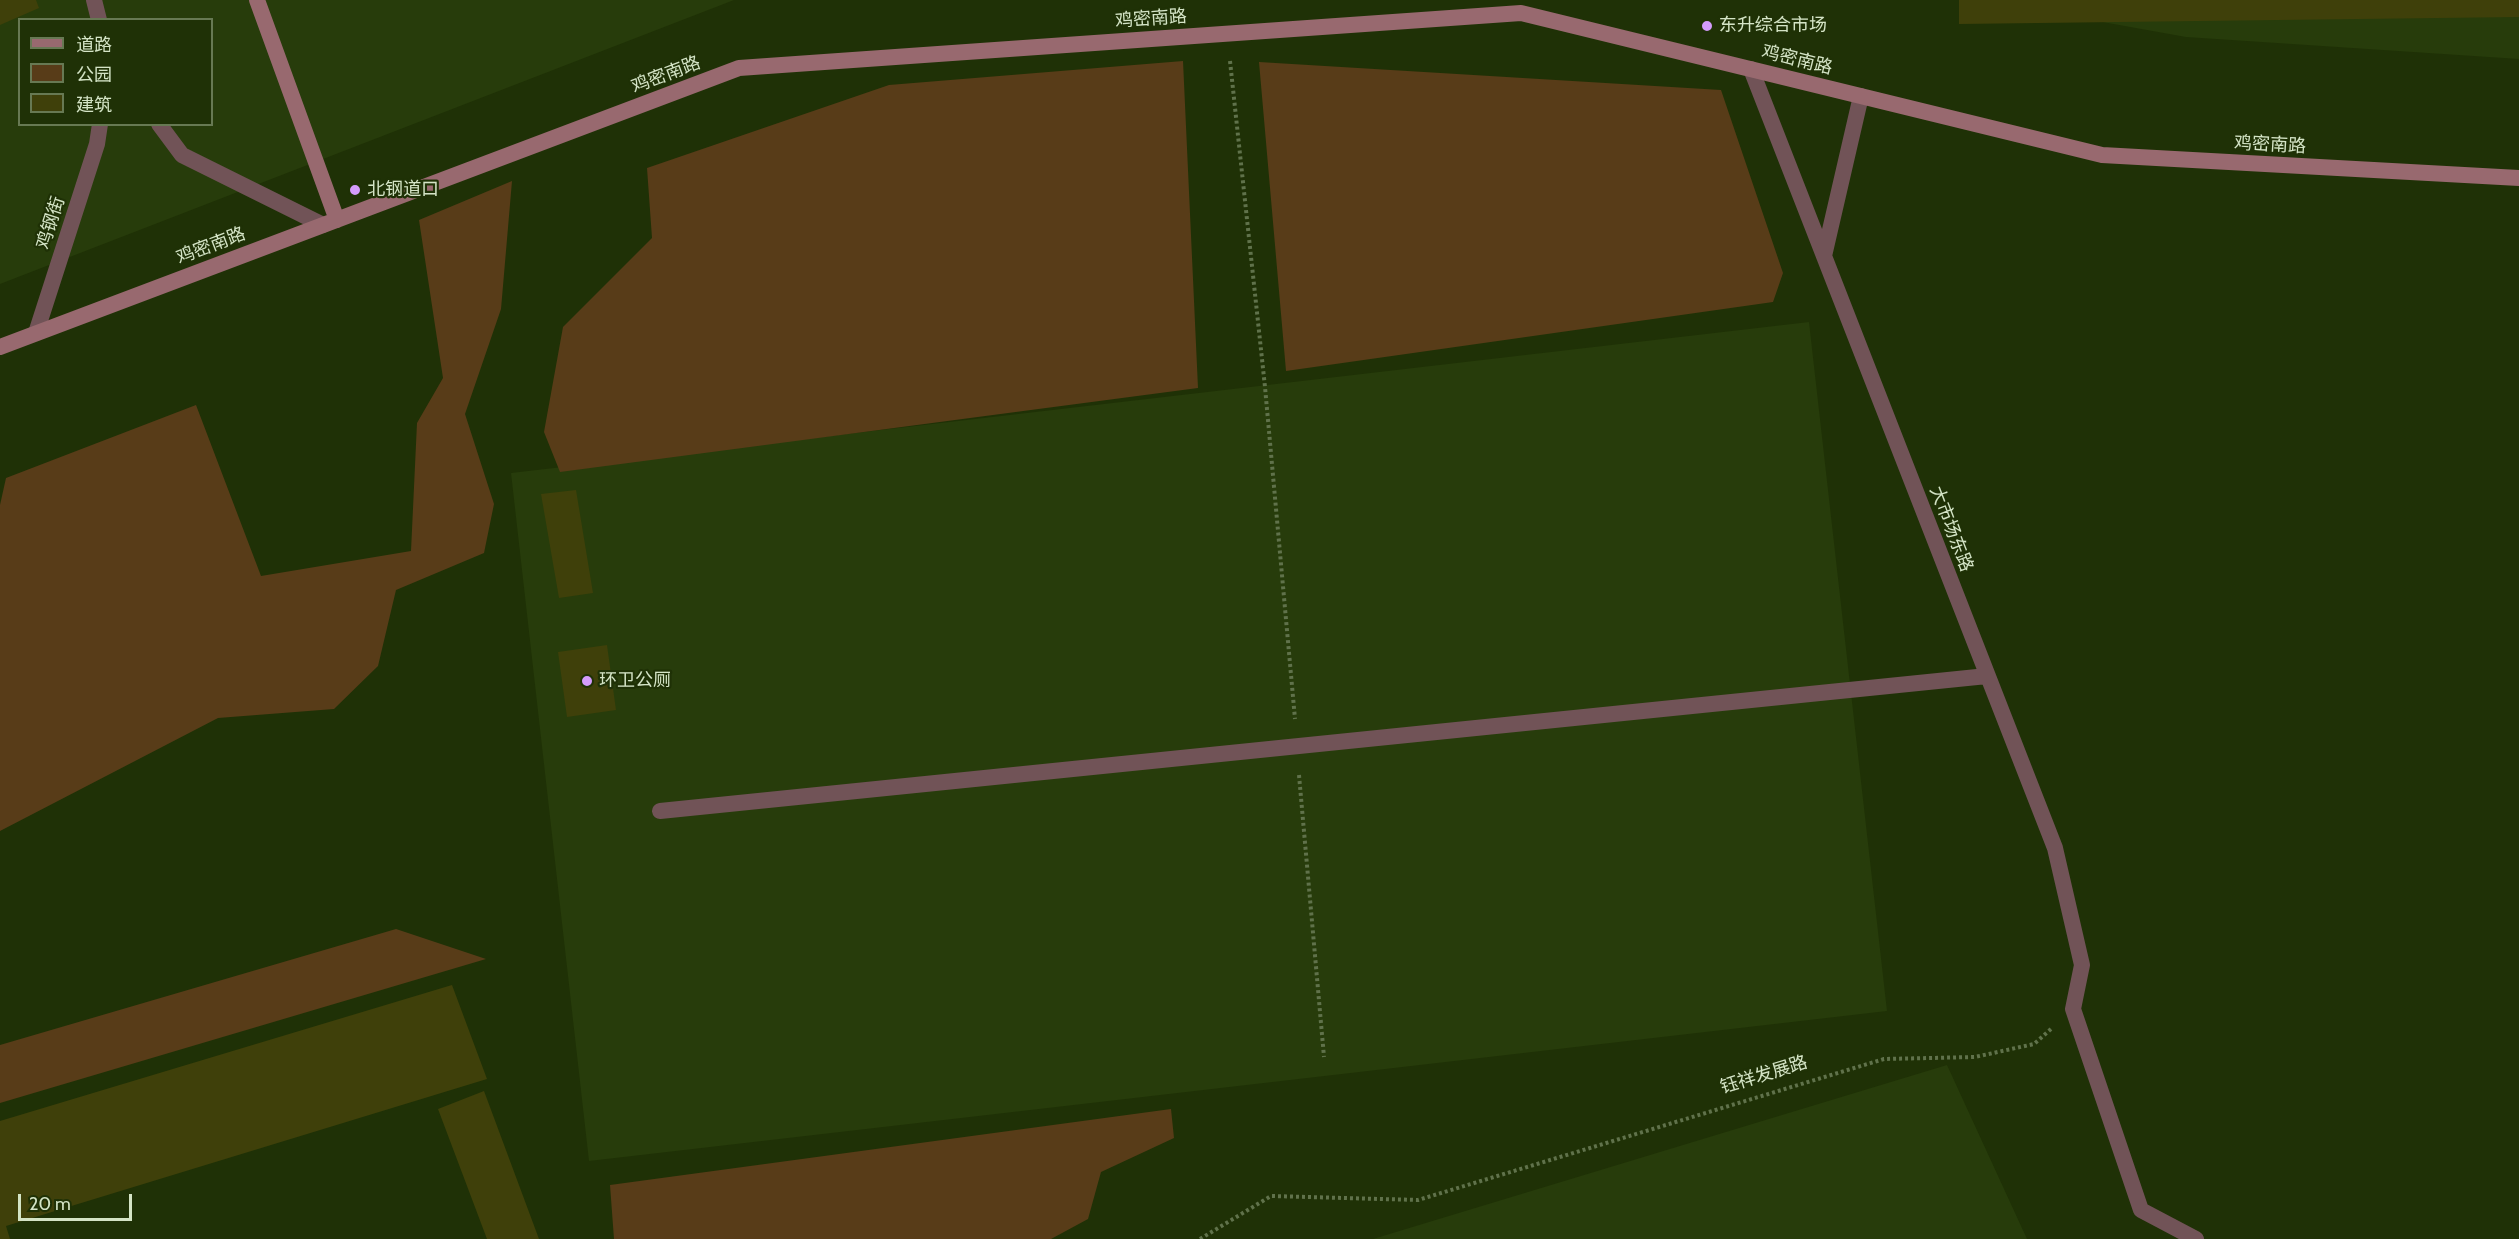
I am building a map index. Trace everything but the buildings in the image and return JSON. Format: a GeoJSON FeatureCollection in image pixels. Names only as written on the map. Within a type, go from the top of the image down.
{"type":"FeatureCollection","features":[{"type":"Feature","properties":{"kind":"main road"},"geometry":{"type":"LineString","coordinates":[[257,0],[330,222]]}},
{"type":"Feature","properties":{"kind":"main road","name":"鸡密南路"},"geometry":{"type":"LineString","coordinates":[[0,347],[739,68],[1521,13],[2102,155],[2519,178]]}},
{"type":"Feature","properties":{"kind":"street"},"geometry":{"type":"LineString","coordinates":[[94,0],[98,18]]}},
{"type":"Feature","properties":{"kind":"street","name":"大市场东路"},"geometry":{"type":"LineString","coordinates":[[1751,69],[2055,848],[2082,965],[2073,1009]]}},
{"type":"Feature","properties":{"kind":"street"},"geometry":{"type":"LineString","coordinates":[[1824,256],[1861,96]]}},
{"type":"Feature","properties":{"kind":"street","name":"鸡钢街"},"geometry":{"type":"LineString","coordinates":[[36,333],[97,144],[99,126]]}},
{"type":"Feature","properties":{"kind":"street"},"geometry":{"type":"LineString","coordinates":[[160,126],[182,155],[330,222]]}},
{"type":"Feature","properties":{"kind":"street"},"geometry":{"type":"LineString","coordinates":[[660,810],[1987,676]]}},
{"type":"Feature","properties":{"kind":"street"},"geometry":{"type":"LineString","coordinates":[[2073,1009],[2141,1210],[2196,1239]]}},
{"type":"Feature","properties":{"kind":"path"},"geometry":{"type":"LineString","coordinates":[[1227,33],[1265,387],[1292,677]]}},
{"type":"Feature","properties":{"kind":"path"},"geometry":{"type":"LineString","coordinates":[[1306,858],[1324,1057]]}},
{"type":"Feature","properties":{"kind":"path","name":"钰祥发展路"},"geometry":{"type":"LineString","coordinates":[[1200,1239],[1271,1196],[1418,1200],[1884,1059],[1975,1057],[2034,1044],[2073,1009]]}},
{"type":"Feature","properties":{"kind":"shaded area"},"geometry":{"type":"Polygon","coordinates":[[[0,0],[734,0],[0,284],[0,0]]]}},
{"type":"Feature","properties":{"kind":"shaded area"},"geometry":{"type":"Polygon","coordinates":[[[1980,0],[2519,0],[2519,59],[2186,37],[1980,0]]]}},
{"type":"Feature","properties":{"kind":"shaded area"},"geometry":{"type":"Polygon","coordinates":[[[1809,322],[1887,1011],[589,1161],[511,473],[1809,322]]]}},
{"type":"Feature","properties":{"kind":"shaded area"},"geometry":{"type":"Polygon","coordinates":[[[1947,1065],[2027,1239],[1373,1239],[1947,1065]]]}},
{"type":"Feature","properties":{"kind":"green space"},"geometry":{"type":"Polygon","coordinates":[[[1183,61],[1198,388],[560,472],[544,432],[563,327],[652,238],[647,168],[889,85],[1183,61]]]}},
{"type":"Feature","properties":{"kind":"green space"},"geometry":{"type":"Polygon","coordinates":[[[1259,62],[1721,90],[1783,273],[1773,302],[1286,371],[1259,62]]]}},
{"type":"Feature","properties":{"kind":"green space"},"geometry":{"type":"Polygon","coordinates":[[[512,181],[501,309],[465,414],[494,504],[484,553],[396,590],[378,666],[334,709],[218,718],[0,831],[0,505],[6,478],[196,405],[261,576],[411,551],[417,423],[443,378],[419,220],[512,181]]]}},
{"type":"Feature","properties":{"kind":"green space"},"geometry":{"type":"Polygon","coordinates":[[[396,929],[486,959],[0,1103],[0,1045],[396,929]]]}},
{"type":"Feature","properties":{"kind":"green space"},"geometry":{"type":"Polygon","coordinates":[[[1171,1109],[1174,1138],[1101,1172],[1088,1219],[1051,1239],[614,1239],[610,1185],[1171,1109]]]}},
{"type":"Feature","properties":{"kind":"place","name":"东升综合市场"},"geometry":{"type":"Point","coordinates":[1707,26]}},
{"type":"Feature","properties":{"kind":"place","name":"北钢道口"},"geometry":{"type":"Point","coordinates":[355,190]}},
{"type":"Feature","properties":{"kind":"place","name":"环卫公厕"},"geometry":{"type":"Point","coordinates":[587,681]}}]}
